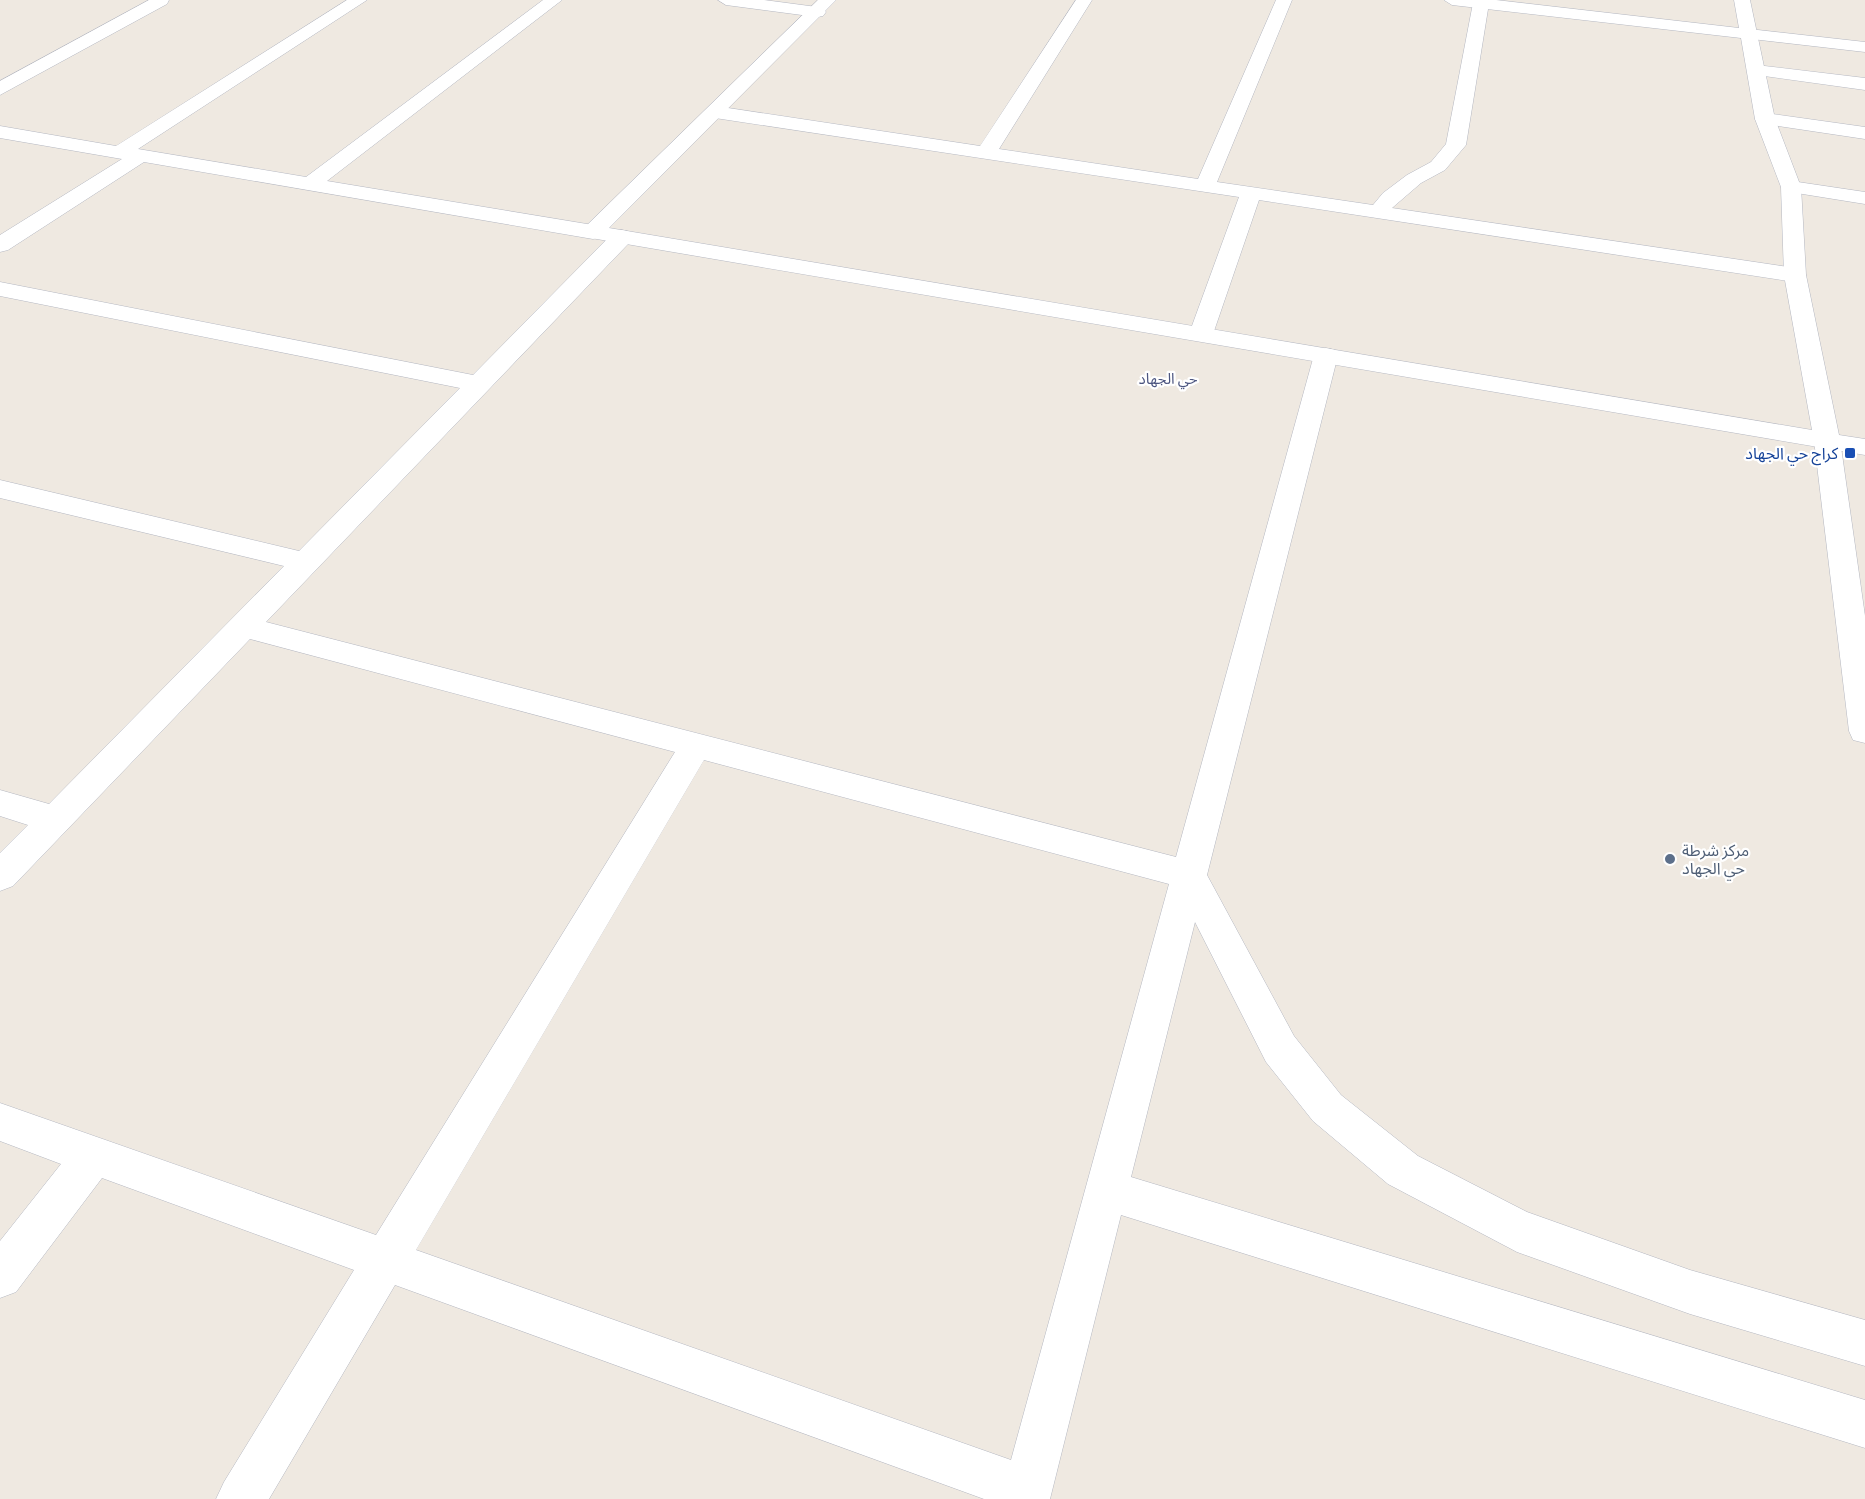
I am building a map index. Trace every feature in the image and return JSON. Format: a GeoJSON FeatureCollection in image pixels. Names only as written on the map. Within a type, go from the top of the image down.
{"type":"FeatureCollection","features":[{"type":"Feature","properties":{"kind":"street"},"geometry":{"type":"LineString","coordinates":[[0,89],[161,0]]}},
{"type":"Feature","properties":{"kind":"street"},"geometry":{"type":"LineString","coordinates":[[0,245],[130,154],[359,0]]}},
{"type":"Feature","properties":{"kind":"street"},"geometry":{"type":"LineString","coordinates":[[310,184],[554,0]]}},
{"type":"Feature","properties":{"kind":"street"},"geometry":{"type":"LineString","coordinates":[[726,0],[822,6]]}},
{"type":"Feature","properties":{"kind":"street"},"geometry":{"type":"LineString","coordinates":[[986,153],[1084,0]]}},
{"type":"Feature","properties":{"kind":"street"},"geometry":{"type":"LineString","coordinates":[[1205,186],[1284,0]]}},
{"type":"Feature","properties":{"kind":"street"},"geometry":{"type":"LineString","coordinates":[[1452,0],[1516,4],[1865,47]]}},
{"type":"Feature","properties":{"kind":"street"},"geometry":{"type":"LineString","coordinates":[[1742,0],[1765,120],[1791,187],[1796,275],[1827,440],[1865,731]]}},
{"type":"Feature","properties":{"kind":"street"},"geometry":{"type":"LineString","coordinates":[[1378,212],[1390,197],[1414,179],[1438,166],[1456,145],[1481,3]]}},
{"type":"Feature","properties":{"kind":"street"},"geometry":{"type":"LineString","coordinates":[[593,232],[822,6]]}},
{"type":"Feature","properties":{"kind":"street"},"geometry":{"type":"LineString","coordinates":[[1756,70],[1865,84]]}},
{"type":"Feature","properties":{"kind":"street"},"geometry":{"type":"LineString","coordinates":[[715,111],[1796,275]]}},
{"type":"Feature","properties":{"kind":"street"},"geometry":{"type":"LineString","coordinates":[[1765,120],[1865,133]]}},
{"type":"Feature","properties":{"kind":"street"},"geometry":{"type":"LineString","coordinates":[[0,132],[1326,354],[1865,447]]}},
{"type":"Feature","properties":{"kind":"street"},"geometry":{"type":"LineString","coordinates":[[1791,187],[1865,198]]}},
{"type":"Feature","properties":{"kind":"street"},"geometry":{"type":"LineString","coordinates":[[1201,334],[1251,193]]}},
{"type":"Feature","properties":{"kind":"street"},"geometry":{"type":"LineString","coordinates":[[0,876],[622,237]]}},
{"type":"Feature","properties":{"kind":"street"},"geometry":{"type":"LineString","coordinates":[[0,289],[478,384]]}},
{"type":"Feature","properties":{"kind":"street"},"geometry":{"type":"LineString","coordinates":[[0,1122],[386,1260],[1026,1494],[1326,354]]}},
{"type":"Feature","properties":{"kind":"street"},"geometry":{"type":"LineString","coordinates":[[0,489],[306,562]]}},
{"type":"Feature","properties":{"kind":"street"},"geometry":{"type":"LineString","coordinates":[[242,626],[1189,875],[1280,1049],[1327,1108],[1404,1170],[1517,1230],[1690,1292],[1865,1343]]}},
{"type":"Feature","properties":{"kind":"street"},"geometry":{"type":"LineString","coordinates":[[241,1499],[696,745]]}},
{"type":"Feature","properties":{"kind":"street"},"geometry":{"type":"LineString","coordinates":[[0,803],[55,819]]}},
{"type":"Feature","properties":{"kind":"street"},"geometry":{"type":"LineString","coordinates":[[0,1276],[94,1155]]}},
{"type":"Feature","properties":{"kind":"street"},"geometry":{"type":"LineString","coordinates":[[1107,1190],[1865,1424]]}},
{"type":"Feature","properties":{"kind":"place","name":"كراج حي الجهاد"},"geometry":{"type":"Point","coordinates":[1850,453]}},
{"type":"Feature","properties":{"kind":"place","name":"مركز شرطة حي الجهاد"},"geometry":{"type":"Point","coordinates":[1670,859]}},
{"type":"Feature","properties":{"kind":"district","name":"حي الجهاد"},"geometry":{"type":"Point","coordinates":[1168,378]}}]}
